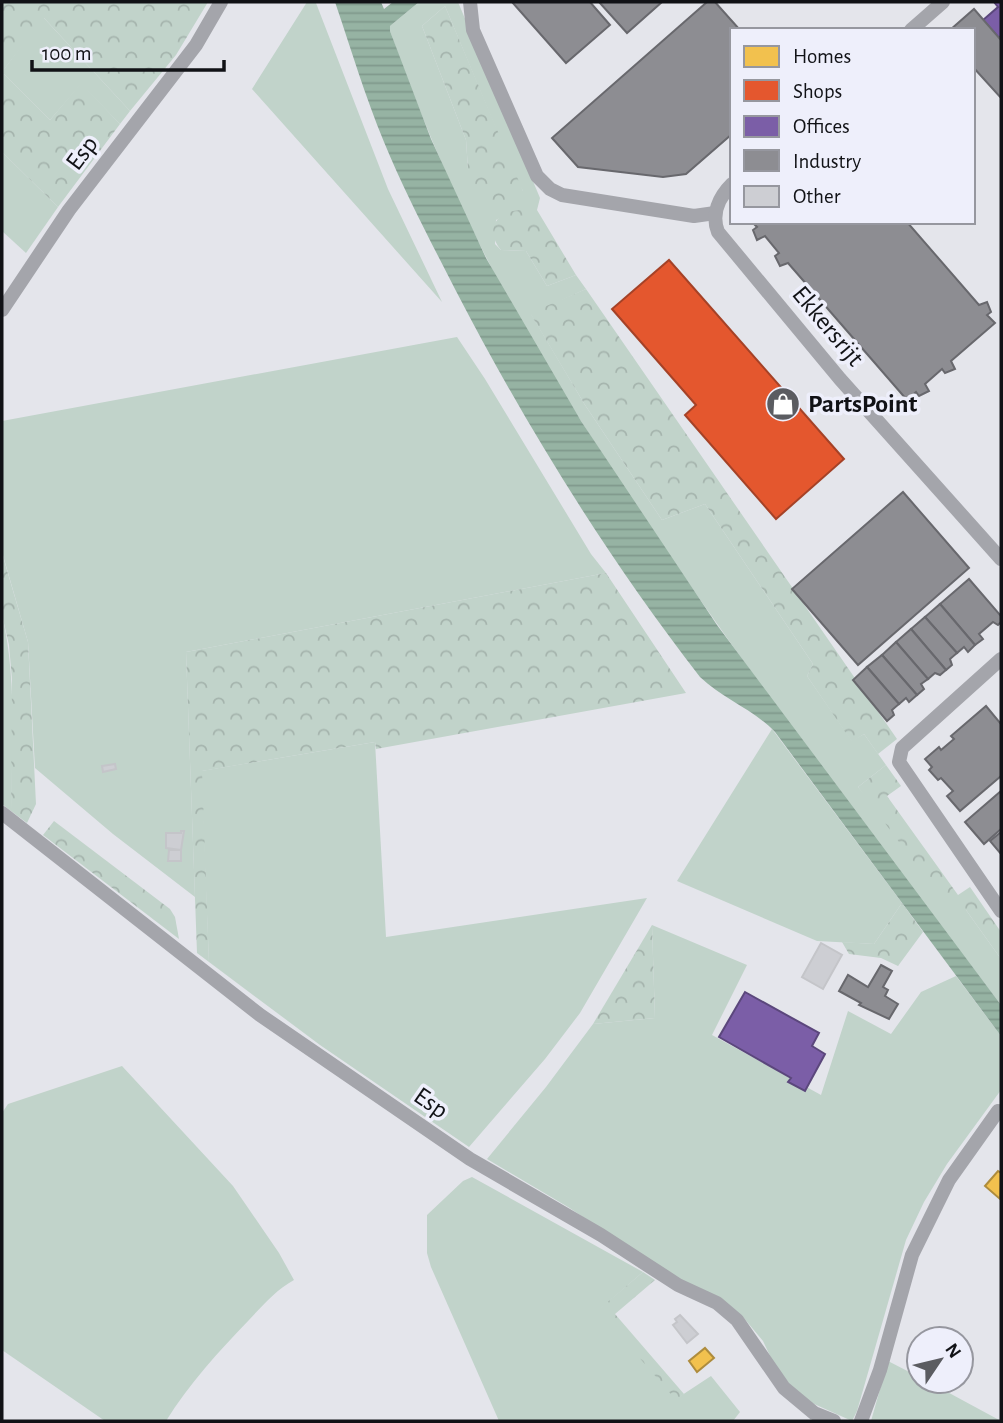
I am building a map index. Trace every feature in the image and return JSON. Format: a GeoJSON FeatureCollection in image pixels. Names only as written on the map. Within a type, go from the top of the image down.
{"type":"FeatureCollection","features":[{"type":"Feature","properties":{"kind":"street","name":"Esp"},"geometry":{"type":"LineString","coordinates":[[2,310],[69,210],[206,29],[221,2]]}},
{"type":"Feature","properties":{"kind":"street"},"geometry":{"type":"LineString","coordinates":[[470,2],[473,30],[537,176],[550,190],[562,195],[694,216],[715,212],[719,200],[730,186]]}},
{"type":"Feature","properties":{"kind":"street"},"geometry":{"type":"LineString","coordinates":[[913,28],[943,2]]}},
{"type":"Feature","properties":{"kind":"street","name":"Ekkersrijt"},"geometry":{"type":"LineString","coordinates":[[715,212],[718,232],[822,358],[1001,559]]}},
{"type":"Feature","properties":{"kind":"street"},"geometry":{"type":"LineString","coordinates":[[1001,659],[902,748],[899,762],[1001,911]]}},
{"type":"Feature","properties":{"kind":"street","name":"Esp"},"geometry":{"type":"LineString","coordinates":[[2,813],[260,1015],[459,1152],[601,1235],[678,1285],[717,1303],[737,1320],[784,1388],[814,1413],[834,1421]]}},
{"type":"Feature","properties":{"kind":"street"},"geometry":{"type":"LineString","coordinates":[[861,1421],[880,1370],[912,1255],[949,1180],[998,1111]]}},
{"type":"Feature","properties":{"kind":"green space"},"geometry":{"type":"Polygon","coordinates":[[[2,2],[208,2],[176,55],[130,111],[44,18],[2,72],[2,2]]]}},
{"type":"Feature","properties":{"kind":"green space"},"geometry":{"type":"Polygon","coordinates":[[[307,2],[316,3],[388,189],[442,302],[252,89],[307,2]]]}},
{"type":"Feature","properties":{"kind":"green space"},"geometry":{"type":"Polygon","coordinates":[[[419,2],[458,2],[540,198],[537,210],[513,211],[496,220],[495,244],[501,250],[526,251],[547,286],[576,275],[586,289],[531,314],[585,405],[662,520],[705,504],[813,664],[807,676],[852,741],[864,734],[886,765],[858,787],[966,910],[1001,959],[1001,1005],[759,683],[667,551],[568,400],[516,314],[471,228],[422,116],[390,26],[419,2]],[[445,6],[422,26],[466,140],[468,169],[523,191],[445,6]]]}},
{"type":"Feature","properties":{"kind":"green space"},"geometry":{"type":"Polygon","coordinates":[[[445,6],[523,191],[487,211],[468,169],[466,140],[422,26],[445,6]]]}},
{"type":"Feature","properties":{"kind":"green space"},"geometry":{"type":"Polygon","coordinates":[[[43,17],[130,111],[120,124],[81,84],[50,120],[2,72],[43,17]]]}},
{"type":"Feature","properties":{"kind":"green space"},"geometry":{"type":"Polygon","coordinates":[[[2,72],[50,120],[81,83],[120,124],[58,207],[2,152],[2,72]]]}},
{"type":"Feature","properties":{"kind":"green space"},"geometry":{"type":"Polygon","coordinates":[[[2,152],[58,207],[26,253],[2,231],[2,152]]]}},
{"type":"Feature","properties":{"kind":"green space"},"geometry":{"type":"Polygon","coordinates":[[[537,210],[576,275],[547,286],[526,251],[501,250],[493,232],[496,221],[506,213],[537,210]]]}},
{"type":"Feature","properties":{"kind":"green space"},"geometry":{"type":"Polygon","coordinates":[[[586,289],[897,739],[878,754],[864,734],[852,742],[807,676],[813,664],[705,504],[662,520],[585,405],[530,313],[586,289]]]}},
{"type":"Feature","properties":{"kind":"green space"},"geometry":{"type":"Polygon","coordinates":[[[457,337],[591,554],[606,573],[186,652],[195,897],[113,834],[35,768],[28,642],[2,552],[2,421],[457,337]]]}},
{"type":"Feature","properties":{"kind":"green space"},"geometry":{"type":"Polygon","coordinates":[[[2,553],[28,642],[36,804],[27,823],[11,811],[12,680],[9,645],[2,615],[2,553]]]}},
{"type":"Feature","properties":{"kind":"green space"},"geometry":{"type":"Polygon","coordinates":[[[606,573],[686,693],[376,749],[375,742],[202,771],[209,962],[197,953],[186,652],[606,573]]]}},
{"type":"Feature","properties":{"kind":"green space"},"geometry":{"type":"Polygon","coordinates":[[[2,615],[12,688],[11,811],[2,804],[2,615]]]}},
{"type":"Feature","properties":{"kind":"green space"},"geometry":{"type":"Polygon","coordinates":[[[772,729],[902,903],[874,944],[817,941],[677,881],[772,729]]]}},
{"type":"Feature","properties":{"kind":"green space"},"geometry":{"type":"Polygon","coordinates":[[[375,742],[386,937],[647,898],[580,1013],[545,1059],[469,1147],[320,1045],[209,962],[201,771],[375,742]]]}},
{"type":"Feature","properties":{"kind":"green space"},"geometry":{"type":"Polygon","coordinates":[[[886,765],[901,786],[887,796],[958,895],[970,887],[1001,932],[1001,959],[966,910],[949,909],[858,787],[886,765]]]}},
{"type":"Feature","properties":{"kind":"green space"},"geometry":{"type":"Polygon","coordinates":[[[54,821],[170,909],[175,917],[179,939],[43,835],[54,821]]]}},
{"type":"Feature","properties":{"kind":"green space"},"geometry":{"type":"Polygon","coordinates":[[[902,903],[923,932],[898,966],[881,958],[849,954],[842,942],[874,944],[902,903]]]}},
{"type":"Feature","properties":{"kind":"green space"},"geometry":{"type":"Polygon","coordinates":[[[652,925],[747,965],[712,1035],[821,1095],[848,1011],[891,1034],[921,992],[956,976],[1001,1036],[1001,1090],[947,1164],[924,1202],[906,1240],[852,1421],[795,1392],[772,1360],[763,1341],[743,1317],[672,1276],[568,1207],[487,1159],[593,1024],[655,1018],[652,925]]]}},
{"type":"Feature","properties":{"kind":"green space"},"geometry":{"type":"Polygon","coordinates":[[[652,925],[655,1018],[593,1024],[652,925]]]}},
{"type":"Feature","properties":{"kind":"green space"},"geometry":{"type":"Polygon","coordinates":[[[122,1066],[233,1186],[279,1253],[294,1280],[270,1298],[227,1344],[194,1381],[166,1421],[105,1421],[2,1350],[2,1113],[8,1104],[122,1066]]]}},
{"type":"Feature","properties":{"kind":"green space"},"geometry":{"type":"Polygon","coordinates":[[[472,1177],[643,1272],[599,1310],[676,1399],[711,1376],[740,1412],[733,1421],[499,1421],[427,1253],[427,1215],[463,1181],[472,1177]]]}},
{"type":"Feature","properties":{"kind":"green space"},"geometry":{"type":"Polygon","coordinates":[[[643,1272],[655,1280],[615,1314],[684,1394],[676,1400],[598,1310],[643,1272]]]}},
{"type":"Feature","properties":{"kind":"green space"},"geometry":{"type":"Polygon","coordinates":[[[888,1361],[905,1370],[905,1395],[953,1395],[1001,1421],[871,1421],[888,1361]]]}},
{"type":"Feature","properties":{"kind":"shaded area"},"geometry":{"type":"Polygon","coordinates":[[[335,2],[381,2],[384,9],[393,2],[419,2],[390,26],[390,31],[431,139],[486,258],[581,421],[717,625],[1001,1005],[1001,1036],[775,732],[700,677],[632,585],[569,490],[483,341],[409,199],[377,125],[335,2]]]}},
{"type":"Feature","properties":{"kind":"building: Homes"},"geometry":{"type":"Polygon","coordinates":[[[998,1171],[1001,1173],[1000,1199],[985,1186],[998,1171]]]}},
{"type":"Feature","properties":{"kind":"building: Homes"},"geometry":{"type":"Polygon","coordinates":[[[705,1348],[714,1358],[697,1372],[689,1361],[705,1348]]]}},
{"type":"Feature","properties":{"kind":"building: Shops"},"geometry":{"type":"Polygon","coordinates":[[[669,260],[844,459],[776,519],[685,415],[696,405],[612,309],[669,260]]]}},
{"type":"Feature","properties":{"kind":"building: Offices"},"geometry":{"type":"Polygon","coordinates":[[[994,2],[1001,2],[999,38],[983,20],[998,7],[994,2]]]}},
{"type":"Feature","properties":{"kind":"building: Offices"},"geometry":{"type":"Polygon","coordinates":[[[745,992],[819,1033],[812,1046],[825,1054],[805,1091],[788,1082],[791,1078],[719,1037],[745,992]]]}},
{"type":"Feature","properties":{"kind":"building: Industry"},"geometry":{"type":"Polygon","coordinates":[[[512,2],[590,2],[610,25],[566,63],[512,2]]]}},
{"type":"Feature","properties":{"kind":"building: Industry"},"geometry":{"type":"Polygon","coordinates":[[[599,2],[662,2],[627,33],[599,2]]]}},
{"type":"Feature","properties":{"kind":"building: Industry"},"geometry":{"type":"Polygon","coordinates":[[[707,2],[715,2],[738,28],[730,28],[730,136],[686,174],[663,177],[578,167],[552,138],[707,2]]]}},
{"type":"Feature","properties":{"kind":"building: Industry"},"geometry":{"type":"Polygon","coordinates":[[[974,9],[1001,40],[1001,98],[975,69],[975,28],[952,28],[974,9]]]}},
{"type":"Feature","properties":{"kind":"building: Industry"},"geometry":{"type":"Polygon","coordinates":[[[754,224],[909,224],[979,305],[987,302],[991,312],[987,315],[995,323],[951,361],[955,369],[945,373],[942,369],[925,384],[929,391],[919,396],[916,392],[907,400],[788,263],[780,266],[775,256],[779,253],[765,236],[757,240],[753,230],[757,227],[754,224]]]}},
{"type":"Feature","properties":{"kind":"building: Industry"},"geometry":{"type":"Polygon","coordinates":[[[903,492],[969,568],[858,665],[792,589],[903,492]]]}},
{"type":"Feature","properties":{"kind":"building: Industry"},"geometry":{"type":"Polygon","coordinates":[[[969,579],[1001,616],[998,625],[993,622],[979,634],[983,639],[975,645],[940,604],[969,579]]]}},
{"type":"Feature","properties":{"kind":"building: Industry"},"geometry":{"type":"Polygon","coordinates":[[[940,604],[975,645],[968,652],[964,647],[957,653],[925,617],[940,604]]]}},
{"type":"Feature","properties":{"kind":"building: Industry"},"geometry":{"type":"Polygon","coordinates":[[[925,617],[957,653],[950,659],[952,665],[946,670],[911,629],[925,617]]]}},
{"type":"Feature","properties":{"kind":"building: Industry"},"geometry":{"type":"Polygon","coordinates":[[[911,629],[946,670],[940,675],[935,673],[928,679],[896,642],[911,629]]]}},
{"type":"Feature","properties":{"kind":"building: Industry"},"geometry":{"type":"Polygon","coordinates":[[[896,642],[928,679],[921,684],[924,689],[917,695],[882,655],[896,642]]]}},
{"type":"Feature","properties":{"kind":"building: Industry"},"geometry":{"type":"Polygon","coordinates":[[[882,655],[917,695],[909,702],[906,698],[899,704],[867,667],[882,655]]]}},
{"type":"Feature","properties":{"kind":"building: Industry"},"geometry":{"type":"Polygon","coordinates":[[[867,667],[899,704],[892,710],[894,715],[887,721],[853,680],[867,667]]]}},
{"type":"Feature","properties":{"kind":"building: Industry"},"geometry":{"type":"Polygon","coordinates":[[[986,706],[1001,724],[1001,776],[960,811],[947,796],[953,791],[929,770],[932,767],[925,759],[954,739],[951,736],[986,706]]]}},
{"type":"Feature","properties":{"kind":"building: Industry"},"geometry":{"type":"Polygon","coordinates":[[[1001,791],[1001,829],[984,844],[965,822],[1001,791]]]}},
{"type":"Feature","properties":{"kind":"building: Industry"},"geometry":{"type":"Polygon","coordinates":[[[1001,832],[1001,854],[990,841],[1001,832]]]}},
{"type":"Feature","properties":{"kind":"building: Industry"},"geometry":{"type":"Polygon","coordinates":[[[881,965],[892,971],[883,987],[888,990],[885,996],[898,1004],[889,1019],[859,1005],[861,1003],[839,991],[848,975],[868,987],[881,965]]]}},
{"type":"Feature","properties":{"kind":"building: Other"},"geometry":{"type":"Polygon","coordinates":[[[115,764],[116,769],[103,772],[102,766],[115,764]]]}},
{"type":"Feature","properties":{"kind":"building: Other"},"geometry":{"type":"Polygon","coordinates":[[[184,831],[181,850],[166,848],[166,833],[184,831]]]}},
{"type":"Feature","properties":{"kind":"building: Other"},"geometry":{"type":"Polygon","coordinates":[[[169,850],[181,850],[181,861],[168,861],[169,850]]]}},
{"type":"Feature","properties":{"kind":"building: Other"},"geometry":{"type":"Polygon","coordinates":[[[821,943],[842,955],[823,989],[802,977],[821,943]]]}},
{"type":"Feature","properties":{"kind":"building: Other"},"geometry":{"type":"Polygon","coordinates":[[[680,1315],[698,1334],[687,1343],[673,1325],[680,1315]]]}},
{"type":"Feature","properties":{"kind":"place","name":"PartsPoint"},"geometry":{"type":"Point","coordinates":[783,404]}}]}
